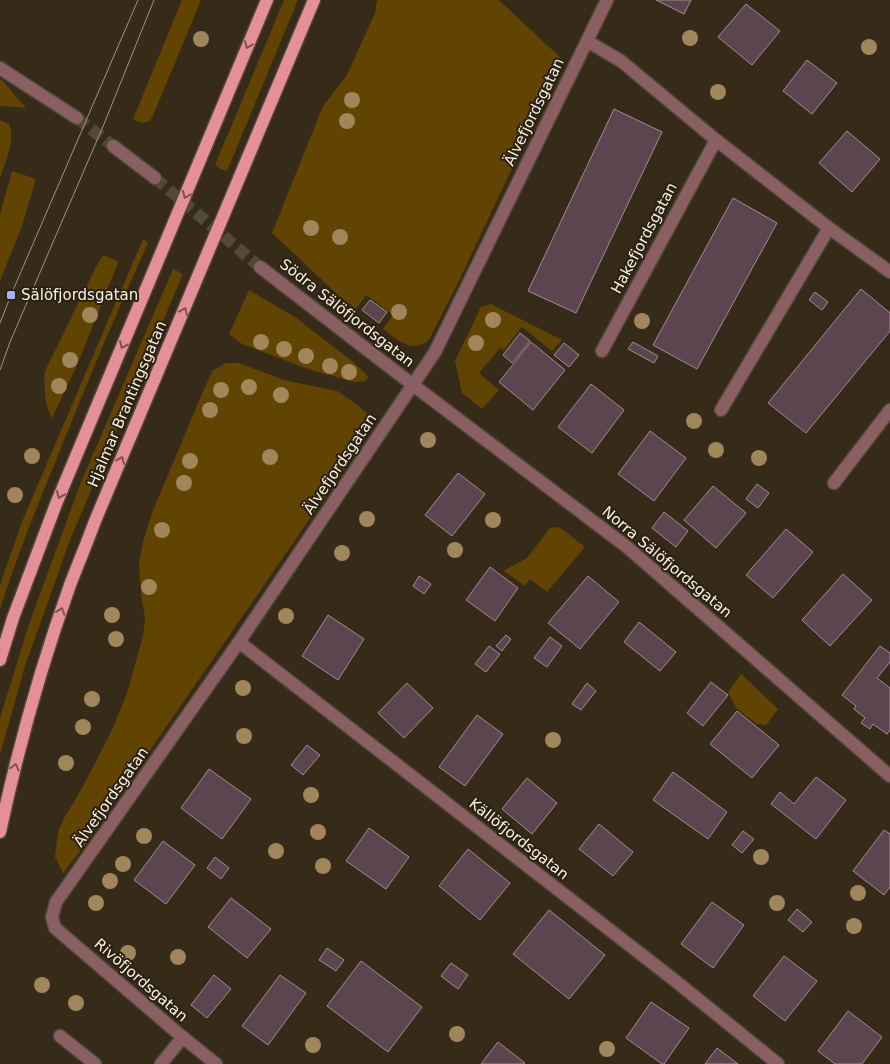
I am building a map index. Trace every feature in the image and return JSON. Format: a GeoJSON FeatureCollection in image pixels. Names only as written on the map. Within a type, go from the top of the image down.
{"type":"FeatureCollection","features":[{"type":"Feature","properties":{"kind":"main road","name":"Hjalmar Brantingsgatan"},"geometry":{"type":"LineString","coordinates":[[0,660],[13,618],[56,504],[267,0]]}},
{"type":"Feature","properties":{"kind":"main road","name":"Hjalmar Brantingsgatan"},"geometry":{"type":"LineString","coordinates":[[0,832],[10,784],[39,678],[70,584],[314,0]]}},
{"type":"Feature","properties":{"kind":"street","name":"Älvefjordsgatan"},"geometry":{"type":"LineString","coordinates":[[52,917],[56,902],[238,642],[435,352],[607,0]]}},
{"type":"Feature","properties":{"kind":"street"},"geometry":{"type":"LineString","coordinates":[[587,41],[621,61],[716,140],[829,228],[890,272]]}},
{"type":"Feature","properties":{"kind":"street"},"geometry":{"type":"LineString","coordinates":[[0,68],[78,118]]}},
{"type":"Feature","properties":{"kind":"street","name":"Hakefjordsgatan"},"geometry":{"type":"LineString","coordinates":[[602,351],[716,140]]}},
{"type":"Feature","properties":{"kind":"street"},"geometry":{"type":"LineString","coordinates":[[113,146],[154,178]]}},
{"type":"Feature","properties":{"kind":"street"},"geometry":{"type":"LineString","coordinates":[[721,410],[829,228]]}},
{"type":"Feature","properties":{"kind":"street","name":"Södra Sälöfjordsgatan"},"geometry":{"type":"LineString","coordinates":[[260,267],[413,385]]}},
{"type":"Feature","properties":{"kind":"street","name":"Norra Sälöfjordsgatan"},"geometry":{"type":"LineString","coordinates":[[413,385],[627,547],[890,776]]}},
{"type":"Feature","properties":{"kind":"street"},"geometry":{"type":"LineString","coordinates":[[834,483],[890,410]]}},
{"type":"Feature","properties":{"kind":"street","name":"Källöfjordsgatan"},"geometry":{"type":"LineString","coordinates":[[238,642],[673,979],[778,1064]]}},
{"type":"Feature","properties":{"kind":"street","name":"Rivöfjordsgatan"},"geometry":{"type":"LineString","coordinates":[[52,917],[55,928],[216,1064]]}},
{"type":"Feature","properties":{"kind":"street"},"geometry":{"type":"LineString","coordinates":[[60,1036],[95,1064]]}},
{"type":"Feature","properties":{"kind":"street"},"geometry":{"type":"LineString","coordinates":[[161,1064],[183,1037]]}},
{"type":"Feature","properties":{"kind":"shaded area"},"geometry":{"type":"Polygon","coordinates":[[[182,0],[201,0],[155,111],[150,121],[142,123],[133,119],[182,0]]]}},
{"type":"Feature","properties":{"kind":"shaded area"},"geometry":{"type":"Polygon","coordinates":[[[284,0],[298,0],[227,171],[220,169],[215,165],[284,0]]]}},
{"type":"Feature","properties":{"kind":"shaded area"},"geometry":{"type":"Polygon","coordinates":[[[377,0],[499,0],[563,60],[459,281],[429,340],[416,346],[405,344],[383,329],[393,315],[366,295],[356,309],[340,297],[272,233],[323,106],[347,75],[375,13],[377,0]]]}},
{"type":"Feature","properties":{"kind":"shaded area"},"geometry":{"type":"Polygon","coordinates":[[[0,79],[3,81],[26,108],[0,106],[0,79]]]}},
{"type":"Feature","properties":{"kind":"shaded area"},"geometry":{"type":"Polygon","coordinates":[[[0,120],[9,124],[11,144],[0,178],[0,120]]]}},
{"type":"Feature","properties":{"kind":"shaded area"},"geometry":{"type":"Polygon","coordinates":[[[12,171],[36,179],[22,226],[0,281],[0,214],[12,171]]]}},
{"type":"Feature","properties":{"kind":"shaded area"},"geometry":{"type":"Polygon","coordinates":[[[143,239],[148,243],[102,347],[70,426],[13,569],[0,609],[0,585],[21,524],[143,239]]]}},
{"type":"Feature","properties":{"kind":"shaded area"},"geometry":{"type":"Polygon","coordinates":[[[103,255],[118,263],[77,365],[52,418],[46,401],[45,371],[103,255]]]}},
{"type":"Feature","properties":{"kind":"shaded area"},"geometry":{"type":"Polygon","coordinates":[[[173,269],[183,274],[70,540],[25,666],[0,755],[0,718],[29,624],[81,482],[173,269]]]}},
{"type":"Feature","properties":{"kind":"shaded area"},"geometry":{"type":"Polygon","coordinates":[[[249,290],[295,317],[352,361],[368,377],[365,381],[354,382],[308,369],[242,344],[229,334],[249,290]]]}},
{"type":"Feature","properties":{"kind":"shaded area"},"geometry":{"type":"Polygon","coordinates":[[[491,304],[562,340],[552,351],[522,327],[504,350],[500,348],[479,373],[499,390],[482,409],[462,393],[455,361],[481,307],[491,304]]]}},
{"type":"Feature","properties":{"kind":"shaded area"},"geometry":{"type":"Polygon","coordinates":[[[226,363],[239,363],[284,380],[337,391],[366,413],[371,423],[367,436],[101,819],[85,845],[63,873],[55,857],[58,832],[113,728],[127,693],[143,636],[145,618],[139,564],[143,542],[152,513],[213,370],[226,363]]]}},
{"type":"Feature","properties":{"kind":"shaded area"},"geometry":{"type":"Polygon","coordinates":[[[559,527],[585,547],[547,592],[530,579],[525,586],[504,571],[527,558],[550,528],[559,527]]]}},
{"type":"Feature","properties":{"kind":"shaded area"},"geometry":{"type":"Polygon","coordinates":[[[741,674],[778,709],[766,725],[757,724],[736,708],[728,692],[741,674]]]}},
{"type":"Feature","properties":{"kind":"building"},"geometry":{"type":"Polygon","coordinates":[[[656,0],[691,0],[684,14],[656,0]]]}},
{"type":"Feature","properties":{"kind":"building"},"geometry":{"type":"Polygon","coordinates":[[[746,4],[780,31],[752,65],[718,37],[746,4]]]}},
{"type":"Feature","properties":{"kind":"building"},"geometry":{"type":"Polygon","coordinates":[[[807,60],[837,83],[812,114],[783,91],[807,60]]]}},
{"type":"Feature","properties":{"kind":"building"},"geometry":{"type":"Polygon","coordinates":[[[614,109],[662,132],[576,313],[528,291],[614,109]]]}},
{"type":"Feature","properties":{"kind":"building"},"geometry":{"type":"Polygon","coordinates":[[[847,131],[880,159],[852,192],[819,163],[847,131]]]}},
{"type":"Feature","properties":{"kind":"building"},"geometry":{"type":"Polygon","coordinates":[[[733,198],[777,223],[697,369],[653,345],[733,198]]]}},
{"type":"Feature","properties":{"kind":"building"},"geometry":{"type":"Polygon","coordinates":[[[861,289],[890,313],[890,331],[806,433],[768,403],[861,289]]]}},
{"type":"Feature","properties":{"kind":"building"},"geometry":{"type":"Polygon","coordinates":[[[815,292],[828,302],[822,310],[809,300],[815,292]]]}},
{"type":"Feature","properties":{"kind":"building"},"geometry":{"type":"Polygon","coordinates":[[[370,300],[387,312],[379,323],[362,310],[370,300]]]}},
{"type":"Feature","properties":{"kind":"building"},"geometry":{"type":"Polygon","coordinates":[[[520,333],[530,341],[512,363],[503,355],[520,333]]]}},
{"type":"Feature","properties":{"kind":"building"},"geometry":{"type":"Polygon","coordinates":[[[531,342],[565,370],[533,410],[499,382],[531,342]]]}},
{"type":"Feature","properties":{"kind":"building"},"geometry":{"type":"Polygon","coordinates":[[[633,342],[658,356],[654,363],[628,349],[633,342]]]}},
{"type":"Feature","properties":{"kind":"building"},"geometry":{"type":"Polygon","coordinates":[[[564,343],[579,355],[569,367],[554,355],[564,343]]]}},
{"type":"Feature","properties":{"kind":"building"},"geometry":{"type":"Polygon","coordinates":[[[591,384],[624,410],[592,453],[558,427],[591,384]]]}},
{"type":"Feature","properties":{"kind":"building"},"geometry":{"type":"Polygon","coordinates":[[[650,431],[686,458],[654,501],[618,474],[650,431]]]}},
{"type":"Feature","properties":{"kind":"building"},"geometry":{"type":"Polygon","coordinates":[[[458,473],[485,494],[452,536],[425,515],[458,473]]]}},
{"type":"Feature","properties":{"kind":"building"},"geometry":{"type":"Polygon","coordinates":[[[757,484],[769,493],[758,508],[746,499],[757,484]]]}},
{"type":"Feature","properties":{"kind":"building"},"geometry":{"type":"Polygon","coordinates":[[[713,486],[746,513],[716,548],[684,520],[713,486]]]}},
{"type":"Feature","properties":{"kind":"building"},"geometry":{"type":"Polygon","coordinates":[[[664,512],[688,531],[676,547],[652,528],[664,512]]]}},
{"type":"Feature","properties":{"kind":"building"},"geometry":{"type":"Polygon","coordinates":[[[786,529],[813,552],[773,598],[746,575],[786,529]]]}},
{"type":"Feature","properties":{"kind":"building"},"geometry":{"type":"Polygon","coordinates":[[[490,567],[518,588],[495,621],[466,600],[490,567]]]}},
{"type":"Feature","properties":{"kind":"building"},"geometry":{"type":"Polygon","coordinates":[[[843,574],[872,600],[830,646],[802,620],[843,574]]]}},
{"type":"Feature","properties":{"kind":"building"},"geometry":{"type":"Polygon","coordinates":[[[419,576],[431,584],[424,594],[413,586],[419,576]]]}},
{"type":"Feature","properties":{"kind":"building"},"geometry":{"type":"Polygon","coordinates":[[[588,576],[619,602],[580,649],[548,623],[588,576]]]}},
{"type":"Feature","properties":{"kind":"building"},"geometry":{"type":"Polygon","coordinates":[[[328,615],[364,639],[338,680],[302,656],[328,615]]]}},
{"type":"Feature","properties":{"kind":"building"},"geometry":{"type":"Polygon","coordinates":[[[639,622],[676,652],[660,671],[624,642],[639,622]]]}},
{"type":"Feature","properties":{"kind":"building"},"geometry":{"type":"Polygon","coordinates":[[[506,635],[511,639],[502,651],[496,646],[506,635]]]}},
{"type":"Feature","properties":{"kind":"building"},"geometry":{"type":"Polygon","coordinates":[[[550,637],[562,646],[547,667],[534,658],[550,637]]]}},
{"type":"Feature","properties":{"kind":"building"},"geometry":{"type":"Polygon","coordinates":[[[489,646],[500,654],[486,672],[475,664],[489,646]]]}},
{"type":"Feature","properties":{"kind":"building"},"geometry":{"type":"Polygon","coordinates":[[[880,646],[890,653],[890,662],[877,678],[890,688],[890,730],[887,734],[873,724],[870,729],[861,723],[865,718],[854,709],[856,706],[842,695],[880,646]]]}},
{"type":"Feature","properties":{"kind":"building"},"geometry":{"type":"Polygon","coordinates":[[[711,682],[728,695],[703,726],[687,713],[711,682]]]}},
{"type":"Feature","properties":{"kind":"building"},"geometry":{"type":"Polygon","coordinates":[[[407,683],[433,708],[404,738],[378,713],[407,683]]]}},
{"type":"Feature","properties":{"kind":"building"},"geometry":{"type":"Polygon","coordinates":[[[587,683],[596,691],[581,710],[572,704],[587,683]]]}},
{"type":"Feature","properties":{"kind":"building"},"geometry":{"type":"Polygon","coordinates":[[[737,711],[779,745],[752,778],[710,744],[737,711]]]}},
{"type":"Feature","properties":{"kind":"building"},"geometry":{"type":"Polygon","coordinates":[[[477,715],[503,734],[465,786],[439,767],[477,715]]]}},
{"type":"Feature","properties":{"kind":"building"},"geometry":{"type":"Polygon","coordinates":[[[307,745],[320,755],[303,775],[291,765],[307,745]]]}},
{"type":"Feature","properties":{"kind":"building"},"geometry":{"type":"Polygon","coordinates":[[[209,769],[251,799],[222,839],[181,808],[209,769]]]}},
{"type":"Feature","properties":{"kind":"building"},"geometry":{"type":"Polygon","coordinates":[[[673,772],[727,812],[708,839],[653,800],[673,772]]]}},
{"type":"Feature","properties":{"kind":"building"},"geometry":{"type":"Polygon","coordinates":[[[816,777],[846,800],[816,839],[771,804],[780,792],[794,804],[816,777]]]}},
{"type":"Feature","properties":{"kind":"building"},"geometry":{"type":"Polygon","coordinates":[[[527,778],[557,803],[532,834],[502,809],[527,778]]]}},
{"type":"Feature","properties":{"kind":"building"},"geometry":{"type":"Polygon","coordinates":[[[599,824],[633,852],[613,876],[579,849],[599,824]]]}},
{"type":"Feature","properties":{"kind":"building"},"geometry":{"type":"Polygon","coordinates":[[[369,828],[409,857],[386,889],[346,861],[369,828]]]}},
{"type":"Feature","properties":{"kind":"building"},"geometry":{"type":"Polygon","coordinates":[[[884,830],[890,834],[890,887],[884,895],[853,871],[884,830]]]}},
{"type":"Feature","properties":{"kind":"building"},"geometry":{"type":"Polygon","coordinates":[[[743,831],[754,839],[742,853],[732,845],[743,831]]]}},
{"type":"Feature","properties":{"kind":"building"},"geometry":{"type":"Polygon","coordinates":[[[163,841],[195,865],[166,904],[134,880],[163,841]]]}},
{"type":"Feature","properties":{"kind":"building"},"geometry":{"type":"Polygon","coordinates":[[[468,849],[510,883],[480,920],[439,886],[468,849]]]}},
{"type":"Feature","properties":{"kind":"building"},"geometry":{"type":"Polygon","coordinates":[[[215,857],[229,868],[221,879],[207,868],[215,857]]]}},
{"type":"Feature","properties":{"kind":"building"},"geometry":{"type":"Polygon","coordinates":[[[231,898],[271,929],[247,958],[208,927],[231,898]]]}},
{"type":"Feature","properties":{"kind":"building"},"geometry":{"type":"Polygon","coordinates":[[[712,902],[744,925],[713,968],[681,944],[712,902]]]}},
{"type":"Feature","properties":{"kind":"building"},"geometry":{"type":"Polygon","coordinates":[[[797,909],[812,922],[803,932],[788,920],[797,909]]]}},
{"type":"Feature","properties":{"kind":"building"},"geometry":{"type":"Polygon","coordinates":[[[549,910],[605,955],[569,999],[513,954],[549,910]]]}},
{"type":"Feature","properties":{"kind":"building"},"geometry":{"type":"Polygon","coordinates":[[[327,948],[344,960],[336,971],[319,960],[327,948]]]}},
{"type":"Feature","properties":{"kind":"building"},"geometry":{"type":"Polygon","coordinates":[[[784,956],[817,981],[785,1021],[753,996],[784,956]]]}},
{"type":"Feature","properties":{"kind":"building"},"geometry":{"type":"Polygon","coordinates":[[[361,961],[422,1007],[388,1052],[327,1006],[361,961]]]}},
{"type":"Feature","properties":{"kind":"building"},"geometry":{"type":"Polygon","coordinates":[[[451,963],[468,975],[458,989],[441,976],[451,963]]]}},
{"type":"Feature","properties":{"kind":"building"},"geometry":{"type":"Polygon","coordinates":[[[214,975],[231,989],[207,1018],[191,1005],[214,975]]]}},
{"type":"Feature","properties":{"kind":"building"},"geometry":{"type":"Polygon","coordinates":[[[280,975],[306,993],[268,1045],[242,1026],[280,975]]]}},
{"type":"Feature","properties":{"kind":"building"},"geometry":{"type":"Polygon","coordinates":[[[651,1002],[689,1028],[664,1064],[626,1038],[651,1002]]]}},
{"type":"Feature","properties":{"kind":"building"},"geometry":{"type":"Polygon","coordinates":[[[848,1011],[882,1037],[862,1064],[835,1064],[818,1051],[848,1011]]]}},
{"type":"Feature","properties":{"kind":"building"},"geometry":{"type":"Polygon","coordinates":[[[498,1042],[525,1063],[481,1064],[498,1042]]]}},
{"type":"Feature","properties":{"kind":"building"},"geometry":{"type":"Polygon","coordinates":[[[717,1048],[738,1064],[705,1064],[717,1048]]]}},
{"type":"Feature","properties":{"kind":"tunnel"},"geometry":{"type":"LineString","coordinates":[[77,118],[113,146]]}},
{"type":"Feature","properties":{"kind":"tunnel"},"geometry":{"type":"LineString","coordinates":[[155,178],[260,267]]}},
{"type":"Feature","properties":{"kind":"tram line"},"geometry":{"type":"LineString","coordinates":[[0,323],[138,0]]}},
{"type":"Feature","properties":{"kind":"tram line"},"geometry":{"type":"LineString","coordinates":[[0,370],[10,342],[104,124],[154,0]]}},
{"type":"Feature","properties":{"kind":"place","name":"Sälöfjordsgatan"},"geometry":{"type":"Point","coordinates":[11,295]}}]}
